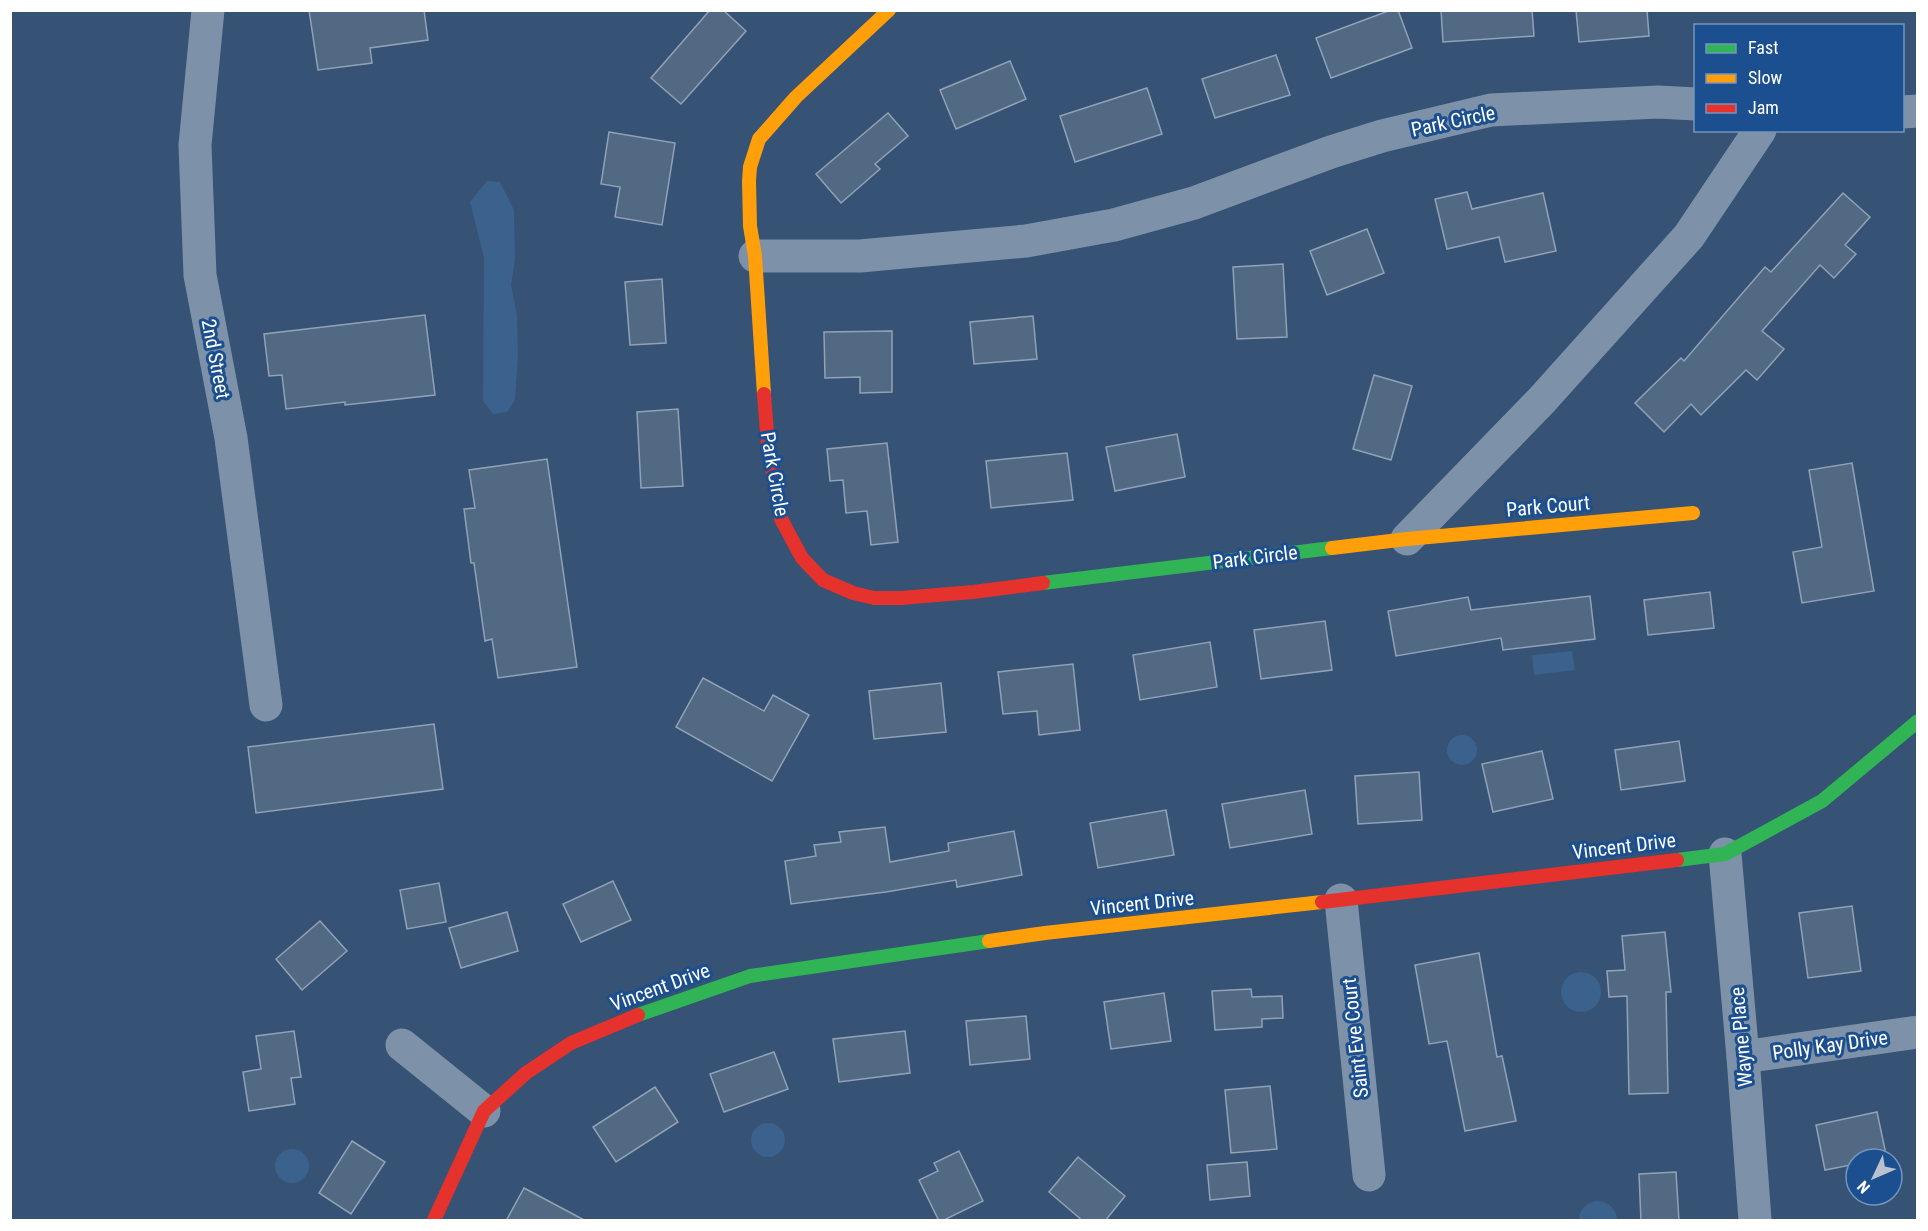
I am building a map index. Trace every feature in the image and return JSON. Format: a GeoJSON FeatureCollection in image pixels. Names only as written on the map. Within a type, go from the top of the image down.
{"type":"FeatureCollection","features":[{"type":"Feature","properties":{"kind":"street","name":"2nd Street"},"geometry":{"type":"LineString","coordinates":[[208,10],[195,145],[200,275],[231,438],[266,705]]}},
{"type":"Feature","properties":{"kind":"street"},"geometry":{"type":"LineString","coordinates":[[755,256],[750,226],[749,181],[750,167],[759,139],[796,97],[889,10]]}},
{"type":"Feature","properties":{"kind":"street","name":"Park Circle"},"geometry":{"type":"LineString","coordinates":[[1407,538],[963,593],[874,598],[839,587],[823,580],[802,558],[781,519],[768,446],[755,256],[860,256],[1026,241],[1114,225],[1194,203],[1331,152],[1383,136],[1491,110],[1658,102],[1694,104]]}},
{"type":"Feature","properties":{"kind":"street"},"geometry":{"type":"LineString","coordinates":[[1407,538],[1542,400],[1689,236],[1759,132]]}},
{"type":"Feature","properties":{"kind":"street","name":"Park Court"},"geometry":{"type":"LineString","coordinates":[[1407,538],[1693,513]]}},
{"type":"Feature","properties":{"kind":"street","name":"Vincent Drive"},"geometry":{"type":"LineString","coordinates":[[434,1221],[484,1111],[526,1073],[571,1043],[642,1013],[750,976],[1046,933],[1725,854],[1822,801],[1917,721]]}},
{"type":"Feature","properties":{"kind":"street","name":"Wayne Place"},"geometry":{"type":"LineString","coordinates":[[1725,854],[1755,1221]]}},
{"type":"Feature","properties":{"kind":"street","name":"Saint Eve Court"},"geometry":{"type":"LineString","coordinates":[[1341,900],[1369,1175]]}},
{"type":"Feature","properties":{"kind":"street","name":"Polly Kay Drive"},"geometry":{"type":"LineString","coordinates":[[1743,1057],[1917,1032]]}},
{"type":"Feature","properties":{"kind":"street"},"geometry":{"type":"LineString","coordinates":[[402,1045],[484,1111]]}},
{"type":"Feature","properties":{"kind":"water"},"geometry":{"type":"Polygon","coordinates":[[[487,181],[500,182],[514,210],[515,260],[511,285],[517,315],[518,356],[515,400],[507,412],[493,414],[483,401],[484,258],[470,202],[487,181]]]}},
{"type":"Feature","properties":{"kind":"water"},"geometry":{"type":"Polygon","coordinates":[[[1572,651],[1575,670],[1534,675],[1532,655],[1572,651]]]}},
{"type":"Feature","properties":{"kind":"water"},"geometry":{"type":"Polygon","coordinates":[[[1462,735],[1473,739],[1477,750],[1473,761],[1462,765],[1451,761],[1447,750],[1451,739],[1462,735]]]}},
{"type":"Feature","properties":{"kind":"water"},"geometry":{"type":"Polygon","coordinates":[[[1581,972],[1589,973],[1595,978],[1600,984],[1600,1000],[1595,1006],[1589,1011],[1581,1012],[1573,1011],[1567,1006],[1562,1000],[1561,992],[1562,984],[1567,978],[1573,973],[1581,972]]]}},
{"type":"Feature","properties":{"kind":"water"},"geometry":{"type":"Polygon","coordinates":[[[768,1123],[780,1128],[785,1140],[780,1152],[768,1157],[756,1152],[751,1140],[756,1128],[768,1123]]]}},
{"type":"Feature","properties":{"kind":"water"},"geometry":{"type":"Polygon","coordinates":[[[292,1149],[304,1154],[309,1166],[304,1178],[292,1183],[280,1178],[275,1166],[280,1154],[292,1149]]]}},
{"type":"Feature","properties":{"kind":"water"},"geometry":{"type":"Polygon","coordinates":[[[1595,1201],[1604,1202],[1610,1206],[1617,1220],[1579,1220],[1583,1208],[1595,1201]]]}},
{"type":"Feature","properties":{"kind":"building"},"geometry":{"type":"Polygon","coordinates":[[[309,10],[424,10],[428,40],[370,48],[372,63],[318,70],[309,10]]]}},
{"type":"Feature","properties":{"kind":"building"},"geometry":{"type":"Polygon","coordinates":[[[710,10],[723,10],[746,31],[681,104],[651,78],[710,10]]]}},
{"type":"Feature","properties":{"kind":"building"},"geometry":{"type":"Polygon","coordinates":[[[1391,10],[1398,10],[1412,48],[1331,78],[1316,38],[1391,10]]]}},
{"type":"Feature","properties":{"kind":"building"},"geometry":{"type":"Polygon","coordinates":[[[1441,10],[1532,10],[1534,36],[1443,42],[1441,10]]]}},
{"type":"Feature","properties":{"kind":"building"},"geometry":{"type":"Polygon","coordinates":[[[1576,10],[1647,10],[1649,36],[1579,42],[1576,10]]]}},
{"type":"Feature","properties":{"kind":"building"},"geometry":{"type":"Polygon","coordinates":[[[1276,55],[1290,95],[1215,118],[1202,79],[1276,55]]]}},
{"type":"Feature","properties":{"kind":"building"},"geometry":{"type":"Polygon","coordinates":[[[1010,61],[1026,99],[956,129],[940,90],[1010,61]]]}},
{"type":"Feature","properties":{"kind":"building"},"geometry":{"type":"Polygon","coordinates":[[[1147,88],[1162,134],[1075,162],[1060,116],[1147,88]]]}},
{"type":"Feature","properties":{"kind":"building"},"geometry":{"type":"Polygon","coordinates":[[[888,113],[908,136],[875,164],[880,169],[841,203],[816,174],[888,113]]]}},
{"type":"Feature","properties":{"kind":"building"},"geometry":{"type":"Polygon","coordinates":[[[609,132],[675,143],[662,225],[615,217],[620,187],[601,184],[609,132]]]}},
{"type":"Feature","properties":{"kind":"building"},"geometry":{"type":"Polygon","coordinates":[[[1467,192],[1472,209],[1543,193],[1556,251],[1505,262],[1499,237],[1447,249],[1435,199],[1467,192]]]}},
{"type":"Feature","properties":{"kind":"building"},"geometry":{"type":"Polygon","coordinates":[[[1843,193],[1870,217],[1845,245],[1856,254],[1834,278],[1820,265],[1762,331],[1784,349],[1757,380],[1746,370],[1701,415],[1691,404],[1664,432],[1635,403],[1681,358],[1684,361],[1765,267],[1771,272],[1843,193]]]}},
{"type":"Feature","properties":{"kind":"building"},"geometry":{"type":"Polygon","coordinates":[[[1367,229],[1384,273],[1327,295],[1310,251],[1367,229]]]}},
{"type":"Feature","properties":{"kind":"building"},"geometry":{"type":"Polygon","coordinates":[[[1283,264],[1287,337],[1237,339],[1233,267],[1283,264]]]}},
{"type":"Feature","properties":{"kind":"building"},"geometry":{"type":"Polygon","coordinates":[[[662,279],[666,343],[630,345],[625,282],[662,279]]]}},
{"type":"Feature","properties":{"kind":"building"},"geometry":{"type":"Polygon","coordinates":[[[425,315],[435,395],[286,409],[282,375],[269,376],[264,334],[425,315]]]}},
{"type":"Feature","properties":{"kind":"building"},"geometry":{"type":"Polygon","coordinates":[[[1033,316],[1037,359],[974,364],[970,322],[1033,316]]]}},
{"type":"Feature","properties":{"kind":"building"},"geometry":{"type":"Polygon","coordinates":[[[892,331],[892,392],[860,393],[860,377],[825,378],[824,332],[892,331]]]}},
{"type":"Feature","properties":{"kind":"building"},"geometry":{"type":"Polygon","coordinates":[[[1374,375],[1412,386],[1391,460],[1353,449],[1374,375]]]}},
{"type":"Feature","properties":{"kind":"building"},"geometry":{"type":"Polygon","coordinates":[[[678,409],[683,486],[641,488],[637,412],[678,409]]]}},
{"type":"Feature","properties":{"kind":"building"},"geometry":{"type":"Polygon","coordinates":[[[1177,434],[1185,477],[1115,491],[1106,447],[1177,434]]]}},
{"type":"Feature","properties":{"kind":"building"},"geometry":{"type":"Polygon","coordinates":[[[887,443],[898,542],[871,545],[867,511],[846,513],[843,480],[830,481],[827,449],[887,443]]]}},
{"type":"Feature","properties":{"kind":"building"},"geometry":{"type":"Polygon","coordinates":[[[1067,453],[1073,500],[991,508],[986,461],[1067,453]]]}},
{"type":"Feature","properties":{"kind":"building"},"geometry":{"type":"Polygon","coordinates":[[[547,459],[577,667],[498,678],[492,639],[485,641],[474,563],[471,563],[464,509],[475,508],[469,470],[547,459]]]}},
{"type":"Feature","properties":{"kind":"building"},"geometry":{"type":"Polygon","coordinates":[[[1852,463],[1874,591],[1802,603],[1793,552],[1822,547],[1809,470],[1852,463]]]}},
{"type":"Feature","properties":{"kind":"building"},"geometry":{"type":"Polygon","coordinates":[[[1710,592],[1714,628],[1648,635],[1644,600],[1710,592]]]}},
{"type":"Feature","properties":{"kind":"building"},"geometry":{"type":"Polygon","coordinates":[[[1590,596],[1595,639],[1503,650],[1501,638],[1396,656],[1388,611],[1468,597],[1471,610],[1590,596]]]}},
{"type":"Feature","properties":{"kind":"building"},"geometry":{"type":"Polygon","coordinates":[[[1325,621],[1332,670],[1261,679],[1254,630],[1325,621]]]}},
{"type":"Feature","properties":{"kind":"building"},"geometry":{"type":"Polygon","coordinates":[[[1210,642],[1217,687],[1140,700],[1133,655],[1210,642]]]}},
{"type":"Feature","properties":{"kind":"building"},"geometry":{"type":"Polygon","coordinates":[[[1073,664],[1080,730],[1039,735],[1037,711],[1003,714],[998,672],[1073,664]]]}},
{"type":"Feature","properties":{"kind":"building"},"geometry":{"type":"Polygon","coordinates":[[[703,678],[764,711],[773,695],[809,715],[772,781],[676,727],[703,678]]]}},
{"type":"Feature","properties":{"kind":"building"},"geometry":{"type":"Polygon","coordinates":[[[941,683],[946,732],[874,739],[869,691],[941,683]]]}},
{"type":"Feature","properties":{"kind":"building"},"geometry":{"type":"Polygon","coordinates":[[[434,724],[443,789],[256,813],[248,747],[434,724]]]}},
{"type":"Feature","properties":{"kind":"building"},"geometry":{"type":"Polygon","coordinates":[[[1679,741],[1685,781],[1621,790],[1615,750],[1679,741]]]}},
{"type":"Feature","properties":{"kind":"building"},"geometry":{"type":"Polygon","coordinates":[[[1542,751],[1553,799],[1493,812],[1482,764],[1542,751]]]}},
{"type":"Feature","properties":{"kind":"building"},"geometry":{"type":"Polygon","coordinates":[[[1419,772],[1422,820],[1358,824],[1355,776],[1419,772]]]}},
{"type":"Feature","properties":{"kind":"building"},"geometry":{"type":"Polygon","coordinates":[[[1305,790],[1312,834],[1230,848],[1222,804],[1305,790]]]}},
{"type":"Feature","properties":{"kind":"building"},"geometry":{"type":"Polygon","coordinates":[[[1166,810],[1174,855],[1098,868],[1090,823],[1166,810]]]}},
{"type":"Feature","properties":{"kind":"building"},"geometry":{"type":"Polygon","coordinates":[[[885,827],[890,862],[949,851],[948,843],[1014,831],[1022,875],[957,887],[956,880],[791,904],[785,861],[816,856],[814,845],[841,842],[839,832],[885,827]]]}},
{"type":"Feature","properties":{"kind":"building"},"geometry":{"type":"Polygon","coordinates":[[[613,881],[631,920],[581,942],[563,904],[613,881]]]}},
{"type":"Feature","properties":{"kind":"building"},"geometry":{"type":"Polygon","coordinates":[[[439,883],[446,922],[407,929],[400,890],[439,883]]]}},
{"type":"Feature","properties":{"kind":"building"},"geometry":{"type":"Polygon","coordinates":[[[1852,906],[1861,971],[1808,978],[1799,913],[1852,906]]]}},
{"type":"Feature","properties":{"kind":"building"},"geometry":{"type":"Polygon","coordinates":[[[507,912],[518,951],[461,968],[449,928],[507,912]]]}},
{"type":"Feature","properties":{"kind":"building"},"geometry":{"type":"Polygon","coordinates":[[[320,921],[347,951],[302,990],[276,959],[320,921]]]}},
{"type":"Feature","properties":{"kind":"building"},"geometry":{"type":"Polygon","coordinates":[[[1665,932],[1671,992],[1666,992],[1668,1093],[1629,1094],[1627,996],[1609,997],[1607,971],[1625,970],[1622,936],[1665,932]]]}},
{"type":"Feature","properties":{"kind":"building"},"geometry":{"type":"Polygon","coordinates":[[[1479,953],[1497,1057],[1502,1056],[1516,1121],[1465,1131],[1447,1041],[1429,1044],[1415,965],[1479,953]]]}},
{"type":"Feature","properties":{"kind":"building"},"geometry":{"type":"Polygon","coordinates":[[[1251,989],[1252,997],[1282,996],[1283,1018],[1262,1019],[1262,1027],[1215,1030],[1212,991],[1251,989]]]}},
{"type":"Feature","properties":{"kind":"building"},"geometry":{"type":"Polygon","coordinates":[[[1164,993],[1171,1041],[1111,1049],[1104,1002],[1164,993]]]}},
{"type":"Feature","properties":{"kind":"building"},"geometry":{"type":"Polygon","coordinates":[[[1026,1016],[1030,1059],[970,1065],[966,1021],[1026,1016]]]}},
{"type":"Feature","properties":{"kind":"building"},"geometry":{"type":"Polygon","coordinates":[[[294,1031],[301,1077],[291,1078],[295,1104],[249,1111],[243,1072],[261,1069],[256,1036],[294,1031]]]}},
{"type":"Feature","properties":{"kind":"building"},"geometry":{"type":"Polygon","coordinates":[[[905,1031],[910,1073],[839,1082],[833,1039],[905,1031]]]}},
{"type":"Feature","properties":{"kind":"building"},"geometry":{"type":"Polygon","coordinates":[[[774,1052],[788,1089],[724,1112],[710,1074],[774,1052]]]}},
{"type":"Feature","properties":{"kind":"building"},"geometry":{"type":"Polygon","coordinates":[[[1270,1086],[1277,1149],[1231,1153],[1225,1090],[1270,1086]]]}},
{"type":"Feature","properties":{"kind":"building"},"geometry":{"type":"Polygon","coordinates":[[[655,1087],[678,1122],[616,1162],[593,1127],[655,1087]]]}},
{"type":"Feature","properties":{"kind":"building"},"geometry":{"type":"Polygon","coordinates":[[[1877,1112],[1884,1147],[1844,1147],[1844,1166],[1825,1170],[1816,1125],[1877,1112]]]}},
{"type":"Feature","properties":{"kind":"building"},"geometry":{"type":"Polygon","coordinates":[[[352,1141],[385,1162],[351,1214],[319,1193],[352,1141]]]}},
{"type":"Feature","properties":{"kind":"building"},"geometry":{"type":"Polygon","coordinates":[[[959,1151],[983,1201],[939,1221],[919,1180],[938,1171],[934,1163],[959,1151]]]}},
{"type":"Feature","properties":{"kind":"building"},"geometry":{"type":"Polygon","coordinates":[[[1078,1157],[1125,1196],[1105,1221],[1083,1221],[1049,1192],[1078,1157]]]}},
{"type":"Feature","properties":{"kind":"building"},"geometry":{"type":"Polygon","coordinates":[[[1247,1162],[1250,1196],[1210,1200],[1207,1165],[1247,1162]]]}},
{"type":"Feature","properties":{"kind":"building"},"geometry":{"type":"Polygon","coordinates":[[[1676,1172],[1679,1221],[1641,1221],[1639,1174],[1676,1172]]]}},
{"type":"Feature","properties":{"kind":"building"},"geometry":{"type":"Polygon","coordinates":[[[524,1188],[586,1221],[506,1221],[524,1188]]]}},
{"type":"Feature","properties":{"kind":"traffic: fast"},"geometry":{"type":"LineString","coordinates":[[1043,583],[1332,548]]}},
{"type":"Feature","properties":{"kind":"traffic: fast"},"geometry":{"type":"LineString","coordinates":[[1677,860],[1725,854],[1822,801],[1918,721]]}},
{"type":"Feature","properties":{"kind":"traffic: fast"},"geometry":{"type":"LineString","coordinates":[[638,1015],[750,976],[989,941]]}},
{"type":"Feature","properties":{"kind":"traffic: slow"},"geometry":{"type":"LineString","coordinates":[[764,394],[755,256],[750,226],[749,181],[750,167],[759,139],[796,97],[889,10]]}},
{"type":"Feature","properties":{"kind":"traffic: slow"},"geometry":{"type":"LineString","coordinates":[[1332,548],[1693,513]]}},
{"type":"Feature","properties":{"kind":"traffic: slow"},"geometry":{"type":"LineString","coordinates":[[989,941],[1322,902]]}},
{"type":"Feature","properties":{"kind":"traffic: jam"},"geometry":{"type":"LineString","coordinates":[[764,394],[768,446],[781,519],[802,558],[823,580],[853,593],[874,598],[973,592],[1043,583]]}},
{"type":"Feature","properties":{"kind":"traffic: jam"},"geometry":{"type":"LineString","coordinates":[[1322,902],[1677,860]]}},
{"type":"Feature","properties":{"kind":"traffic: jam"},"geometry":{"type":"LineString","coordinates":[[434,1220],[484,1111],[526,1073],[571,1043],[638,1015]]}}]}
